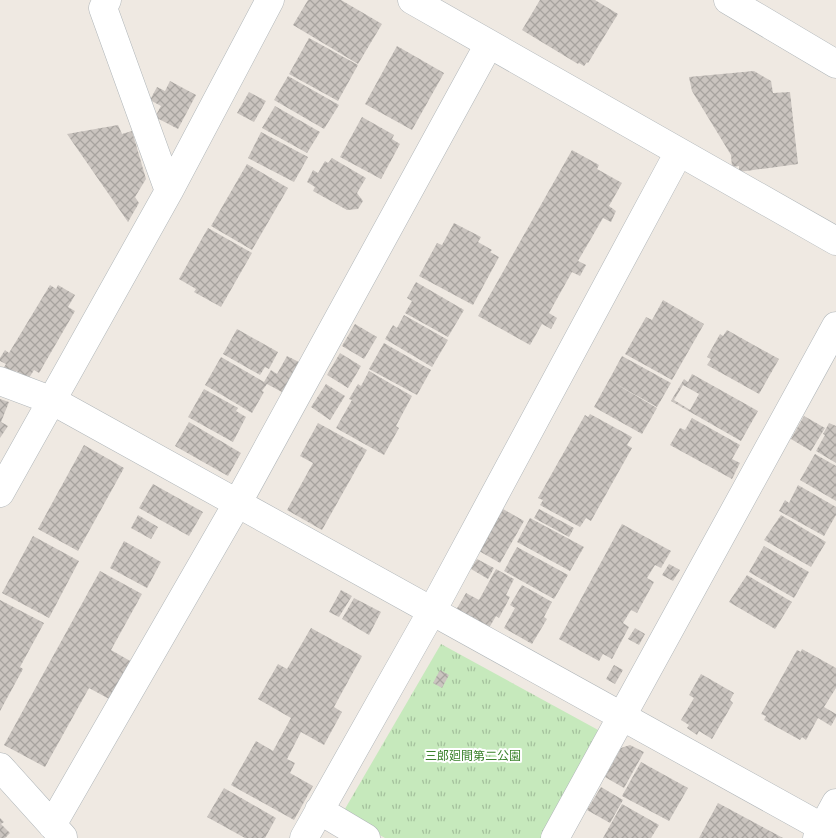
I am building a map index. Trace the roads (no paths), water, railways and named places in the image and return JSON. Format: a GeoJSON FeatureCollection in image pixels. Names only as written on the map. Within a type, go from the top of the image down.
{"type":"FeatureCollection","features":[{"type":"Feature","properties":{"kind":"street"},"geometry":{"type":"LineString","coordinates":[[0,493],[169,191],[270,0]]}},
{"type":"Feature","properties":{"kind":"street"},"geometry":{"type":"LineString","coordinates":[[412,0],[836,241]]}},
{"type":"Feature","properties":{"kind":"street"},"geometry":{"type":"LineString","coordinates":[[728,0],[836,64]]}},
{"type":"Feature","properties":{"kind":"street"},"geometry":{"type":"LineString","coordinates":[[105,4],[169,191]]}},
{"type":"Feature","properties":{"kind":"street"},"geometry":{"type":"LineString","coordinates":[[0,768],[58,832],[489,44]]}},
{"type":"Feature","properties":{"kind":"street"},"geometry":{"type":"LineString","coordinates":[[304,838],[432,611],[679,152]]}},
{"type":"Feature","properties":{"kind":"street"},"geometry":{"type":"LineString","coordinates":[[555,838],[836,326]]}},
{"type":"Feature","properties":{"kind":"street"},"geometry":{"type":"LineString","coordinates":[[0,381],[53,401],[622,717],[825,834],[836,803]]}},
{"type":"Feature","properties":{"kind":"street"},"geometry":{"type":"LineString","coordinates":[[319,810],[366,838]]}},
{"type":"Feature","properties":{"kind":"park label","name":"三郎廻間第二公園"},"geometry":{"type":"Point","coordinates":[473,755]}}]}
